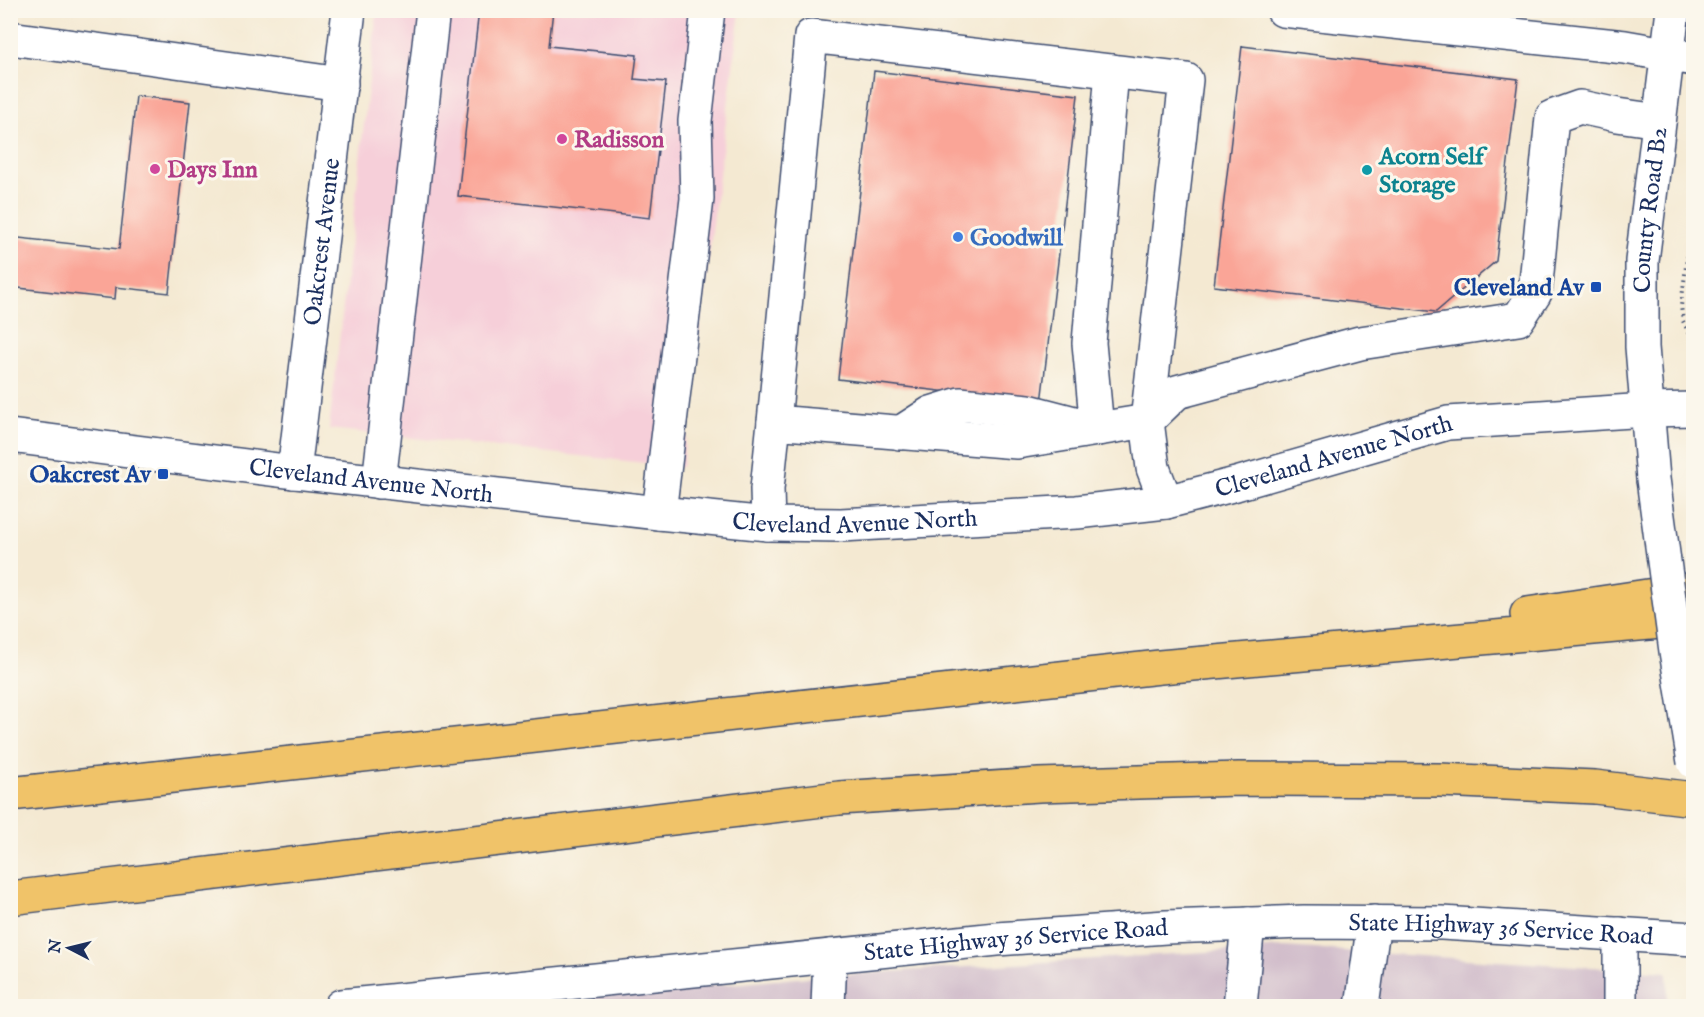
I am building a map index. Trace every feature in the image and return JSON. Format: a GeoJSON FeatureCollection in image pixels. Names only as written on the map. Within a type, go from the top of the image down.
{"type":"FeatureCollection","features":[{"type":"Feature","properties":{"kind":"highway"},"geometry":{"type":"LineString","coordinates":[[1160,667],[1694,589]]}},
{"type":"Feature","properties":{"kind":"highway"},"geometry":{"type":"LineString","coordinates":[[10,794],[1160,667],[1694,620]]}},
{"type":"Feature","properties":{"kind":"highway"},"geometry":{"type":"LineString","coordinates":[[10,898],[838,798],[1039,785],[1239,779],[1440,780],[1595,787],[1694,799]]}},
{"type":"Feature","properties":{"kind":"highway"},"geometry":{"type":"LineString","coordinates":[[1595,787],[1694,783]]}},
{"type":"Feature","properties":{"kind":"street","name":"Oakcrest Avenue"},"geometry":{"type":"LineString","coordinates":[[294,472],[349,10]]}},
{"type":"Feature","properties":{"kind":"street"},"geometry":{"type":"LineString","coordinates":[[379,482],[432,10]]}},
{"type":"Feature","properties":{"kind":"street"},"geometry":{"type":"LineString","coordinates":[[659,513],[697,199],[695,122],[708,10]]}},
{"type":"Feature","properties":{"kind":"street"},"geometry":{"type":"LineString","coordinates":[[1283,10],[1680,56]]}},
{"type":"Feature","properties":{"kind":"street","name":"County Road B2"},"geometry":{"type":"LineString","coordinates":[[1672,10],[1680,56],[1659,121],[1642,261],[1642,347],[1653,479],[1676,651],[1694,762]]}},
{"type":"Feature","properties":{"kind":"street"},"geometry":{"type":"LineString","coordinates":[[768,524],[767,489],[812,36],[1186,80],[1147,421],[1153,468],[1166,502]]}},
{"type":"Feature","properties":{"kind":"street"},"geometry":{"type":"LineString","coordinates":[[10,38],[341,84]]}},
{"type":"Feature","properties":{"kind":"street"},"geometry":{"type":"LineString","coordinates":[[1096,429],[1089,343],[1112,71]]}},
{"type":"Feature","properties":{"kind":"street"},"geometry":{"type":"LineString","coordinates":[[774,422],[1017,442],[1147,421],[1177,392],[1360,343],[1518,319],[1535,293],[1552,117],[1580,107],[1659,121]]}},
{"type":"Feature","properties":{"kind":"street","name":"Cleveland Avenue North"},"geometry":{"type":"LineString","coordinates":[[10,436],[294,472],[659,513],[768,524],[841,525],[1077,512],[1166,502],[1448,423],[1694,409]]}},
{"type":"Feature","properties":{"kind":"street"},"geometry":{"type":"LineString","coordinates":[[1362,1006],[1374,922]]}},
{"type":"Feature","properties":{"kind":"street","name":"State Highway 36 Service Road"},"geometry":{"type":"LineString","coordinates":[[341,1006],[997,939],[1166,927],[1374,922],[1442,923],[1694,939]]}},
{"type":"Feature","properties":{"kind":"street"},"geometry":{"type":"LineString","coordinates":[[1240,1006],[1248,924]]}},
{"type":"Feature","properties":{"kind":"street"},"geometry":{"type":"LineString","coordinates":[[1620,934],[1620,1006]]}},
{"type":"Feature","properties":{"kind":"street"},"geometry":{"type":"LineString","coordinates":[[828,1006],[830,956]]}},
{"type":"Feature","properties":{"kind":"path"},"geometry":{"type":"LineString","coordinates":[[1694,202],[1681,306],[1683,321],[1694,343]]}},
{"type":"Feature","properties":{"kind":"shaded area"},"geometry":{"type":"Polygon","coordinates":[[[377,11],[740,11],[682,467],[329,429],[377,11]]]}},
{"type":"Feature","properties":{"kind":"shaded area"},"geometry":{"type":"Polygon","coordinates":[[[1284,947],[1667,972],[1668,1006],[489,1006],[808,977],[1284,947]]]}},
{"type":"Feature","properties":{"kind":"building","name":"Radisson"},"geometry":{"type":"Polygon","coordinates":[[[479,10],[553,10],[549,46],[637,55],[634,79],[666,82],[650,218],[458,196],[479,10]]]}},
{"type":"Feature","properties":{"kind":"building","name":"Acorn Self Storage"},"geometry":{"type":"Polygon","coordinates":[[[1242,46],[1518,79],[1496,261],[1436,312],[1214,286],[1242,46]]]}},
{"type":"Feature","properties":{"kind":"building","name":"Goodwill"},"geometry":{"type":"Polygon","coordinates":[[[874,71],[1078,95],[1041,403],[838,379],[874,71]]]}},
{"type":"Feature","properties":{"kind":"building","name":"Days Inn"},"geometry":{"type":"Polygon","coordinates":[[[136,96],[190,102],[169,293],[116,287],[115,299],[10,287],[10,237],[119,249],[136,96]]]}},
{"type":"Feature","properties":{"kind":"place","name":"Radisson"},"geometry":{"type":"Point","coordinates":[562,139]}},
{"type":"Feature","properties":{"kind":"place","name":"Days Inn"},"geometry":{"type":"Point","coordinates":[155,169]}},
{"type":"Feature","properties":{"kind":"place","name":"Acorn Self Storage"},"geometry":{"type":"Point","coordinates":[1367,170]}},
{"type":"Feature","properties":{"kind":"place","name":"Goodwill"},"geometry":{"type":"Point","coordinates":[958,237]}},
{"type":"Feature","properties":{"kind":"place","name":"Cleveland Av"},"geometry":{"type":"Point","coordinates":[1596,287]}},
{"type":"Feature","properties":{"kind":"place","name":"Oakcrest Av"},"geometry":{"type":"Point","coordinates":[163,474]}}]}
